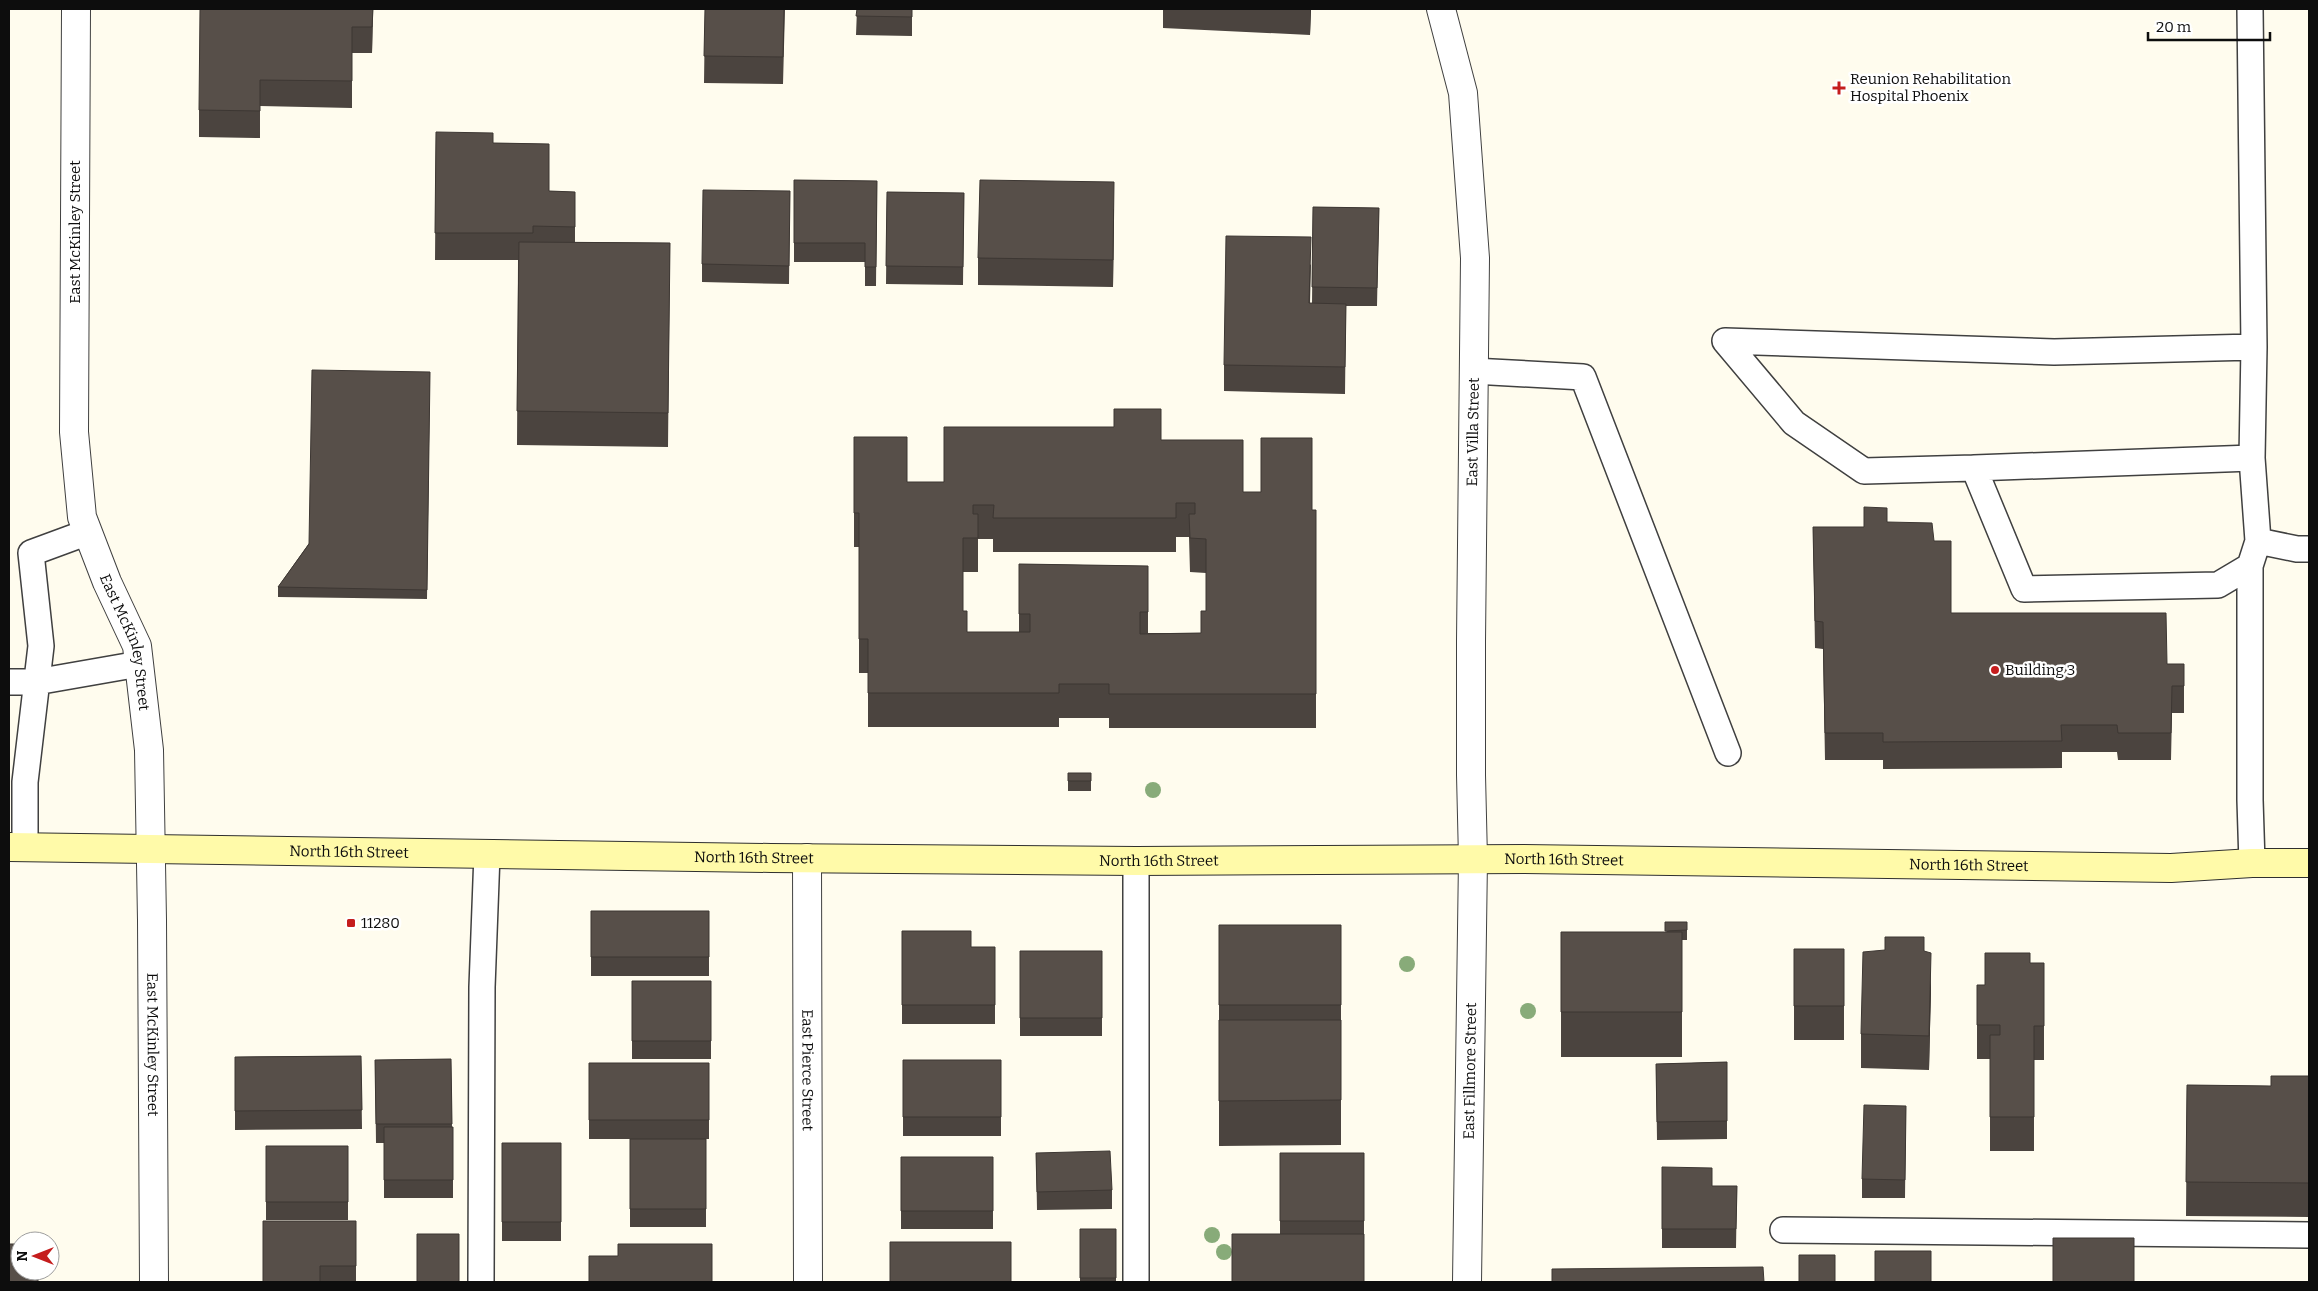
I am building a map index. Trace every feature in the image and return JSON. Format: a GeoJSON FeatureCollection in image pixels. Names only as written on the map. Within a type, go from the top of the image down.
{"type":"FeatureCollection","features":[{"type":"Feature","properties":{"kind":"main road","name":"North 16th Street"},"geometry":{"type":"LineString","coordinates":[[17,847],[807,858],[1136,860],[1473,859],[2171,868],[2252,863],[2309,863]]}},
{"type":"Feature","properties":{"kind":"street","name":"East McKinley Street"},"geometry":{"type":"LineString","coordinates":[[76,9],[74,432],[82,518],[107,582],[136,646],[149,750],[154,1282]]}},
{"type":"Feature","properties":{"kind":"street","name":"East Villa Street"},"geometry":{"type":"LineString","coordinates":[[1441,9],[1463,93],[1475,258],[1471,775],[1473,859]]}},
{"type":"Feature","properties":{"kind":"street","name":"East Pierce Street"},"geometry":{"type":"LineString","coordinates":[[807,858],[808,1282]]}},
{"type":"Feature","properties":{"kind":"street","name":"East Fillmore Street"},"geometry":{"type":"LineString","coordinates":[[1467,1282],[1473,859]]}},
{"type":"Feature","properties":{"kind":"lane"},"geometry":{"type":"LineString","coordinates":[[2250,9],[2254,347],[2252,458],[2258,541],[2250,566],[2250,800],[2252,863]]}},
{"type":"Feature","properties":{"kind":"lane"},"geometry":{"type":"LineString","coordinates":[[2252,458],[1864,471],[1794,423],[1725,341],[2054,352],[2254,347]]}},
{"type":"Feature","properties":{"kind":"lane"},"geometry":{"type":"LineString","coordinates":[[1473,371],[1583,377],[1728,753]]}},
{"type":"Feature","properties":{"kind":"lane"},"geometry":{"type":"LineString","coordinates":[[1974,468],[2024,589],[2218,585],[2250,566]]}},
{"type":"Feature","properties":{"kind":"lane"},"geometry":{"type":"LineString","coordinates":[[17,847],[40,646],[31,553],[88,532]]}},
{"type":"Feature","properties":{"kind":"lane"},"geometry":{"type":"LineString","coordinates":[[2258,541],[2297,549],[2309,548]]}},
{"type":"Feature","properties":{"kind":"lane"},"geometry":{"type":"LineString","coordinates":[[9,682],[36,682],[139,664]]}},
{"type":"Feature","properties":{"kind":"lane"},"geometry":{"type":"LineString","coordinates":[[481,1282],[482,987],[487,854]]}},
{"type":"Feature","properties":{"kind":"lane"},"geometry":{"type":"LineString","coordinates":[[1136,860],[1136,1282]]}},
{"type":"Feature","properties":{"kind":"lane"},"geometry":{"type":"LineString","coordinates":[[1783,1230],[2309,1235]]}},
{"type":"Feature","properties":{"kind":"building"},"geometry":{"type":"Polygon","coordinates":[[[200,9],[373,9],[372,27],[352,27],[352,81],[260,80],[260,111],[199,110],[200,9]]]}},
{"type":"Feature","properties":{"kind":"building"},"geometry":{"type":"Polygon","coordinates":[[[705,9],[784,9],[783,57],[704,56],[705,9]]]}},
{"type":"Feature","properties":{"kind":"building"},"geometry":{"type":"Polygon","coordinates":[[[857,9],[912,9],[912,17],[856,16],[857,9]]]}},
{"type":"Feature","properties":{"kind":"building"},"geometry":{"type":"Polygon","coordinates":[[[436,132],[493,133],[493,143],[549,144],[549,191],[575,192],[575,227],[533,226],[533,233],[435,233],[436,132]]]}},
{"type":"Feature","properties":{"kind":"building"},"geometry":{"type":"Polygon","coordinates":[[[794,180],[877,181],[876,267],[865,267],[865,243],[794,243],[794,180]]]}},
{"type":"Feature","properties":{"kind":"building"},"geometry":{"type":"Polygon","coordinates":[[[980,180],[1114,182],[1113,260],[978,258],[980,180]]]}},
{"type":"Feature","properties":{"kind":"building"},"geometry":{"type":"Polygon","coordinates":[[[703,190],[790,191],[789,266],[702,264],[703,190]]]}},
{"type":"Feature","properties":{"kind":"building"},"geometry":{"type":"Polygon","coordinates":[[[887,192],[964,193],[963,267],[886,266],[887,192]]]}},
{"type":"Feature","properties":{"kind":"building"},"geometry":{"type":"Polygon","coordinates":[[[1313,207],[1379,208],[1377,288],[1312,287],[1313,207]]]}},
{"type":"Feature","properties":{"kind":"building"},"geometry":{"type":"Polygon","coordinates":[[[1226,236],[1311,237],[1309,303],[1346,304],[1345,367],[1224,365],[1226,236]]]}},
{"type":"Feature","properties":{"kind":"building"},"geometry":{"type":"Polygon","coordinates":[[[519,242],[670,243],[668,413],[517,411],[519,242]]]}},
{"type":"Feature","properties":{"kind":"building"},"geometry":{"type":"Polygon","coordinates":[[[312,370],[430,372],[427,590],[278,587],[309,544],[312,370]]]}},
{"type":"Feature","properties":{"kind":"building"},"geometry":{"type":"Polygon","coordinates":[[[1114,409],[1161,409],[1161,440],[1243,440],[1243,492],[1261,492],[1261,438],[1312,438],[1312,510],[1316,510],[1316,694],[1109,694],[1109,684],[1059,684],[1059,693],[868,693],[868,639],[859,639],[859,513],[854,513],[854,437],[907,437],[907,482],[944,482],[944,427],[1114,427],[1114,409]],[[1176,503],[1176,518],[993,518],[994,505],[973,505],[973,514],[978,514],[978,538],[963,538],[963,611],[967,611],[967,632],[1030,632],[1030,614],[1019,614],[1019,564],[1148,566],[1148,612],[1140,612],[1140,634],[1201,633],[1201,611],[1206,611],[1206,539],[1190,538],[1189,514],[1195,514],[1195,503],[1176,503]]]}},
{"type":"Feature","properties":{"kind":"building","name":"Building 3"},"geometry":{"type":"Polygon","coordinates":[[[1864,507],[1887,508],[1887,522],[1932,523],[1934,541],[1951,541],[1951,613],[2166,613],[2167,664],[2184,664],[2184,686],[2172,686],[2171,733],[2118,733],[2117,725],[2061,725],[2062,741],[1883,742],[1883,733],[1825,733],[1823,622],[1815,621],[1813,527],[1864,527],[1864,507]]]}},
{"type":"Feature","properties":{"kind":"building"},"geometry":{"type":"Polygon","coordinates":[[[1068,773],[1091,773],[1091,781],[1068,781],[1068,773]]]}},
{"type":"Feature","properties":{"kind":"building"},"geometry":{"type":"Polygon","coordinates":[[[591,911],[709,911],[709,957],[591,957],[591,911]]]}},
{"type":"Feature","properties":{"kind":"building"},"geometry":{"type":"Polygon","coordinates":[[[1665,922],[1687,922],[1687,930],[1665,931],[1665,922]]]}},
{"type":"Feature","properties":{"kind":"building"},"geometry":{"type":"Polygon","coordinates":[[[1219,925],[1341,925],[1341,1005],[1219,1005],[1219,925]]]}},
{"type":"Feature","properties":{"kind":"building"},"geometry":{"type":"Polygon","coordinates":[[[902,931],[971,931],[971,947],[995,947],[995,1005],[902,1005],[902,931]]]}},
{"type":"Feature","properties":{"kind":"building"},"geometry":{"type":"Polygon","coordinates":[[[1561,932],[1682,932],[1682,1012],[1561,1012],[1561,932]]]}},
{"type":"Feature","properties":{"kind":"building"},"geometry":{"type":"Polygon","coordinates":[[[1885,937],[1924,937],[1924,951],[1931,953],[1929,1036],[1861,1034],[1863,952],[1885,950],[1885,937]]]}},
{"type":"Feature","properties":{"kind":"building"},"geometry":{"type":"Polygon","coordinates":[[[1794,949],[1844,949],[1844,1006],[1794,1006],[1794,949]]]}},
{"type":"Feature","properties":{"kind":"building"},"geometry":{"type":"Polygon","coordinates":[[[1020,951],[1102,951],[1102,1018],[1020,1018],[1020,951]]]}},
{"type":"Feature","properties":{"kind":"building"},"geometry":{"type":"Polygon","coordinates":[[[1985,953],[2030,953],[2030,963],[2044,963],[2044,1026],[2034,1026],[2034,1117],[1990,1117],[1990,1035],[2000,1035],[2000,1025],[1977,1025],[1977,985],[1985,985],[1985,953]]]}},
{"type":"Feature","properties":{"kind":"building"},"geometry":{"type":"Polygon","coordinates":[[[632,981],[711,981],[711,1041],[632,1041],[632,981]]]}},
{"type":"Feature","properties":{"kind":"building"},"geometry":{"type":"Polygon","coordinates":[[[1219,1020],[1341,1020],[1341,1100],[1219,1101],[1219,1020]]]}},
{"type":"Feature","properties":{"kind":"building"},"geometry":{"type":"Polygon","coordinates":[[[361,1056],[362,1110],[235,1111],[235,1057],[361,1056]]]}},
{"type":"Feature","properties":{"kind":"building"},"geometry":{"type":"Polygon","coordinates":[[[451,1059],[452,1124],[376,1124],[375,1060],[451,1059]]]}},
{"type":"Feature","properties":{"kind":"building"},"geometry":{"type":"Polygon","coordinates":[[[903,1060],[1001,1060],[1001,1117],[903,1117],[903,1060]]]}},
{"type":"Feature","properties":{"kind":"building"},"geometry":{"type":"Polygon","coordinates":[[[1727,1062],[1727,1121],[1657,1122],[1656,1064],[1727,1062]]]}},
{"type":"Feature","properties":{"kind":"building"},"geometry":{"type":"Polygon","coordinates":[[[589,1063],[709,1063],[709,1120],[589,1120],[589,1063]]]}},
{"type":"Feature","properties":{"kind":"building"},"geometry":{"type":"Polygon","coordinates":[[[2271,1076],[2309,1076],[2309,1183],[2186,1182],[2187,1085],[2271,1086],[2271,1076]]]}},
{"type":"Feature","properties":{"kind":"building"},"geometry":{"type":"Polygon","coordinates":[[[1864,1105],[1906,1106],[1905,1180],[1862,1179],[1864,1105]]]}},
{"type":"Feature","properties":{"kind":"building"},"geometry":{"type":"Polygon","coordinates":[[[384,1127],[453,1127],[453,1180],[384,1180],[384,1127]]]}},
{"type":"Feature","properties":{"kind":"building"},"geometry":{"type":"Polygon","coordinates":[[[630,1139],[706,1139],[706,1209],[630,1209],[630,1139]]]}},
{"type":"Feature","properties":{"kind":"building"},"geometry":{"type":"Polygon","coordinates":[[[502,1143],[561,1143],[561,1222],[502,1222],[502,1143]]]}},
{"type":"Feature","properties":{"kind":"building"},"geometry":{"type":"Polygon","coordinates":[[[266,1146],[348,1146],[348,1202],[266,1202],[266,1146]]]}},
{"type":"Feature","properties":{"kind":"building"},"geometry":{"type":"Polygon","coordinates":[[[1110,1151],[1112,1190],[1037,1192],[1036,1153],[1110,1151]]]}},
{"type":"Feature","properties":{"kind":"building"},"geometry":{"type":"Polygon","coordinates":[[[1280,1153],[1364,1153],[1364,1221],[1280,1221],[1280,1153]]]}},
{"type":"Feature","properties":{"kind":"building"},"geometry":{"type":"Polygon","coordinates":[[[901,1157],[993,1157],[993,1211],[901,1211],[901,1157]]]}},
{"type":"Feature","properties":{"kind":"building"},"geometry":{"type":"Polygon","coordinates":[[[1662,1167],[1712,1168],[1712,1186],[1737,1186],[1736,1229],[1662,1229],[1662,1167]]]}},
{"type":"Feature","properties":{"kind":"building"},"geometry":{"type":"Polygon","coordinates":[[[263,1221],[356,1221],[356,1266],[320,1266],[320,1282],[263,1282],[263,1221]]]}},
{"type":"Feature","properties":{"kind":"building"},"geometry":{"type":"Polygon","coordinates":[[[1080,1229],[1116,1229],[1116,1278],[1080,1278],[1080,1229]]]}},
{"type":"Feature","properties":{"kind":"building"},"geometry":{"type":"Polygon","coordinates":[[[417,1234],[459,1234],[459,1282],[417,1282],[417,1234]]]}},
{"type":"Feature","properties":{"kind":"building"},"geometry":{"type":"Polygon","coordinates":[[[1232,1234],[1364,1234],[1364,1282],[1232,1282],[1232,1234]]]}},
{"type":"Feature","properties":{"kind":"building"},"geometry":{"type":"Polygon","coordinates":[[[2053,1238],[2134,1238],[2134,1282],[2053,1282],[2053,1238]]]}},
{"type":"Feature","properties":{"kind":"building"},"geometry":{"type":"Polygon","coordinates":[[[890,1242],[1011,1242],[1011,1282],[890,1282],[890,1242]]]}},
{"type":"Feature","properties":{"kind":"building"},"geometry":{"type":"Polygon","coordinates":[[[10,1244],[10,1281],[38,1282],[9,1282],[10,1244]]]}},
{"type":"Feature","properties":{"kind":"building"},"geometry":{"type":"Polygon","coordinates":[[[618,1244],[712,1244],[712,1282],[589,1282],[589,1256],[618,1256],[618,1244]]]}},
{"type":"Feature","properties":{"kind":"building"},"geometry":{"type":"Polygon","coordinates":[[[1875,1251],[1931,1251],[1931,1282],[1875,1282],[1875,1251]]]}},
{"type":"Feature","properties":{"kind":"building"},"geometry":{"type":"Polygon","coordinates":[[[1799,1255],[1835,1255],[1835,1282],[1799,1282],[1799,1255]]]}},
{"type":"Feature","properties":{"kind":"building"},"geometry":{"type":"Polygon","coordinates":[[[1763,1267],[1764,1282],[1552,1282],[1552,1269],[1763,1267]]]}},
{"type":"Feature","properties":{"kind":"place","name":"Reunion Rehabilitation Hospital Phoenix"},"geometry":{"type":"Point","coordinates":[1839,88]}},
{"type":"Feature","properties":{"kind":"place","name":"Building 3"},"geometry":{"type":"Point","coordinates":[1995,670]}},
{"type":"Feature","properties":{"kind":"place","name":"11280"},"geometry":{"type":"Point","coordinates":[351,923]}}]}
